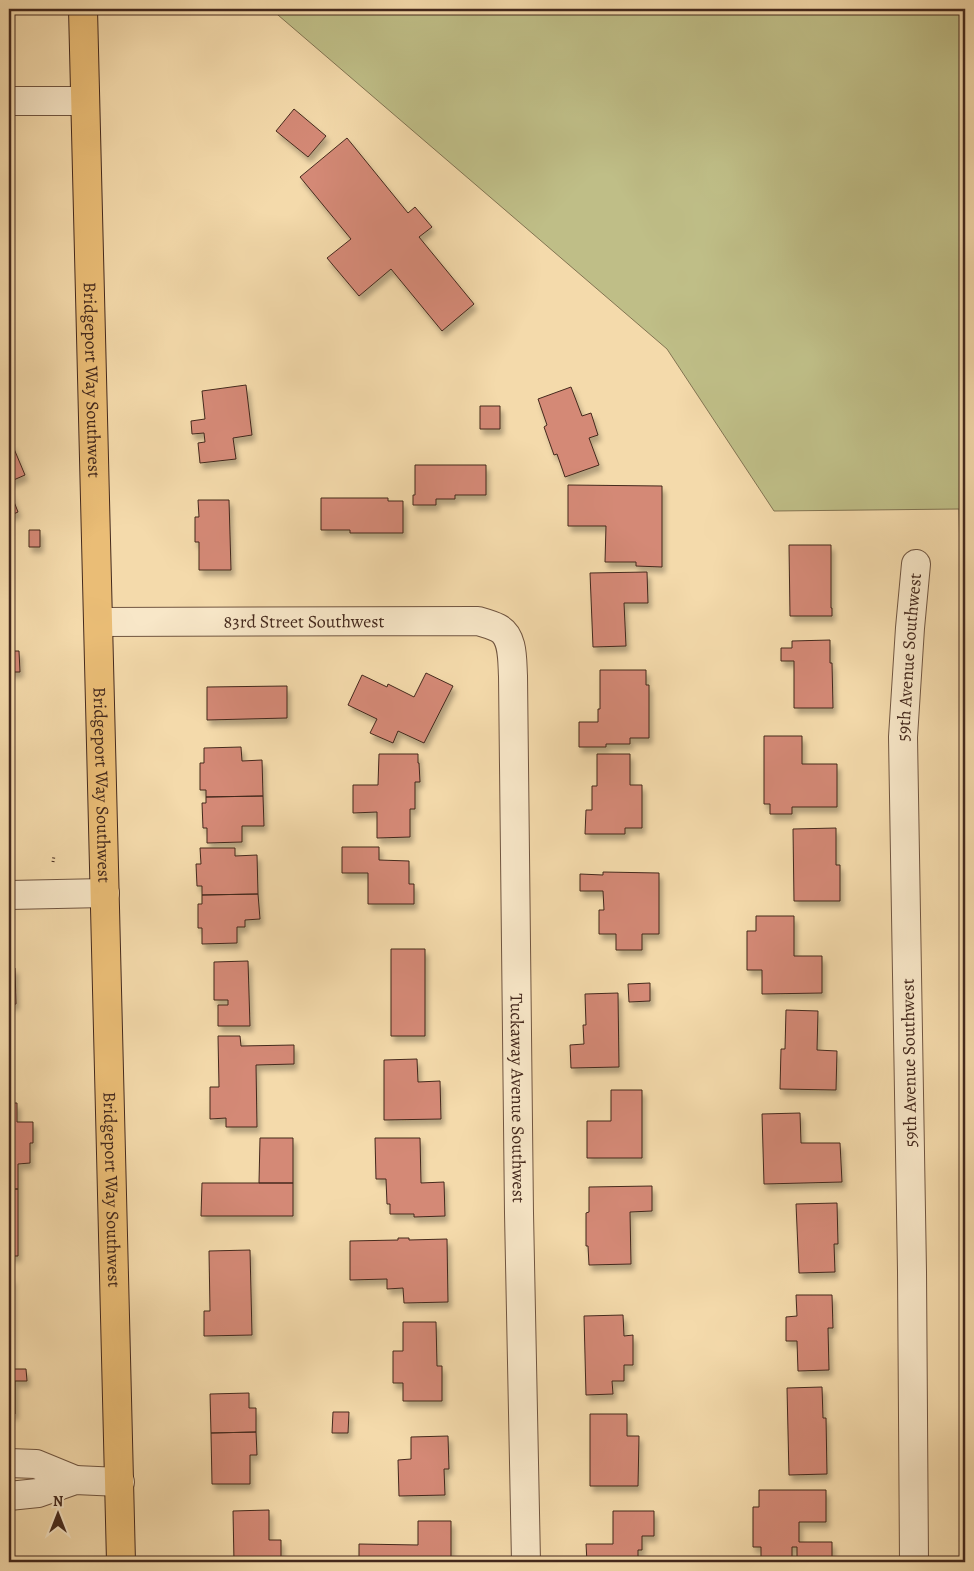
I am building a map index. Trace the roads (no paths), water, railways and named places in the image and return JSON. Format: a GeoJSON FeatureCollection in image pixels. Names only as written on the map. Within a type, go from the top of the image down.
{"type":"FeatureCollection","features":[{"type":"Feature","properties":{"kind":"main road","name":"Bridgeport Way Southwest"},"geometry":{"type":"LineString","coordinates":[[82,9],[99,622],[121,1562]]}},
{"type":"Feature","properties":{"kind":"street"},"geometry":{"type":"LineString","coordinates":[[9,102],[85,101]]}},
{"type":"Feature","properties":{"kind":"street","name":"59th Avenue Southwest"},"geometry":{"type":"LineString","coordinates":[[914,1562],[912,1251],[903,737],[916,564]]}},
{"type":"Feature","properties":{"kind":"street","name":"83rd Street Southwest"},"geometry":{"type":"LineString","coordinates":[[99,622],[478,621],[499,628],[506,634]]}},
{"type":"Feature","properties":{"kind":"street","name":"Tuckaway Avenue Southwest"},"geometry":{"type":"LineString","coordinates":[[506,634],[511,647],[513,676],[519,1213],[526,1562]]}},
{"type":"Feature","properties":{"kind":"street"},"geometry":{"type":"LineString","coordinates":[[9,895],[105,893]]}},
{"type":"Feature","properties":{"kind":"street"},"geometry":{"type":"LineString","coordinates":[[9,1463],[36,1464],[75,1480],[120,1482]]}},
{"type":"Feature","properties":{"kind":"street"},"geometry":{"type":"LineString","coordinates":[[9,1496],[38,1493],[75,1480]]}}]}
